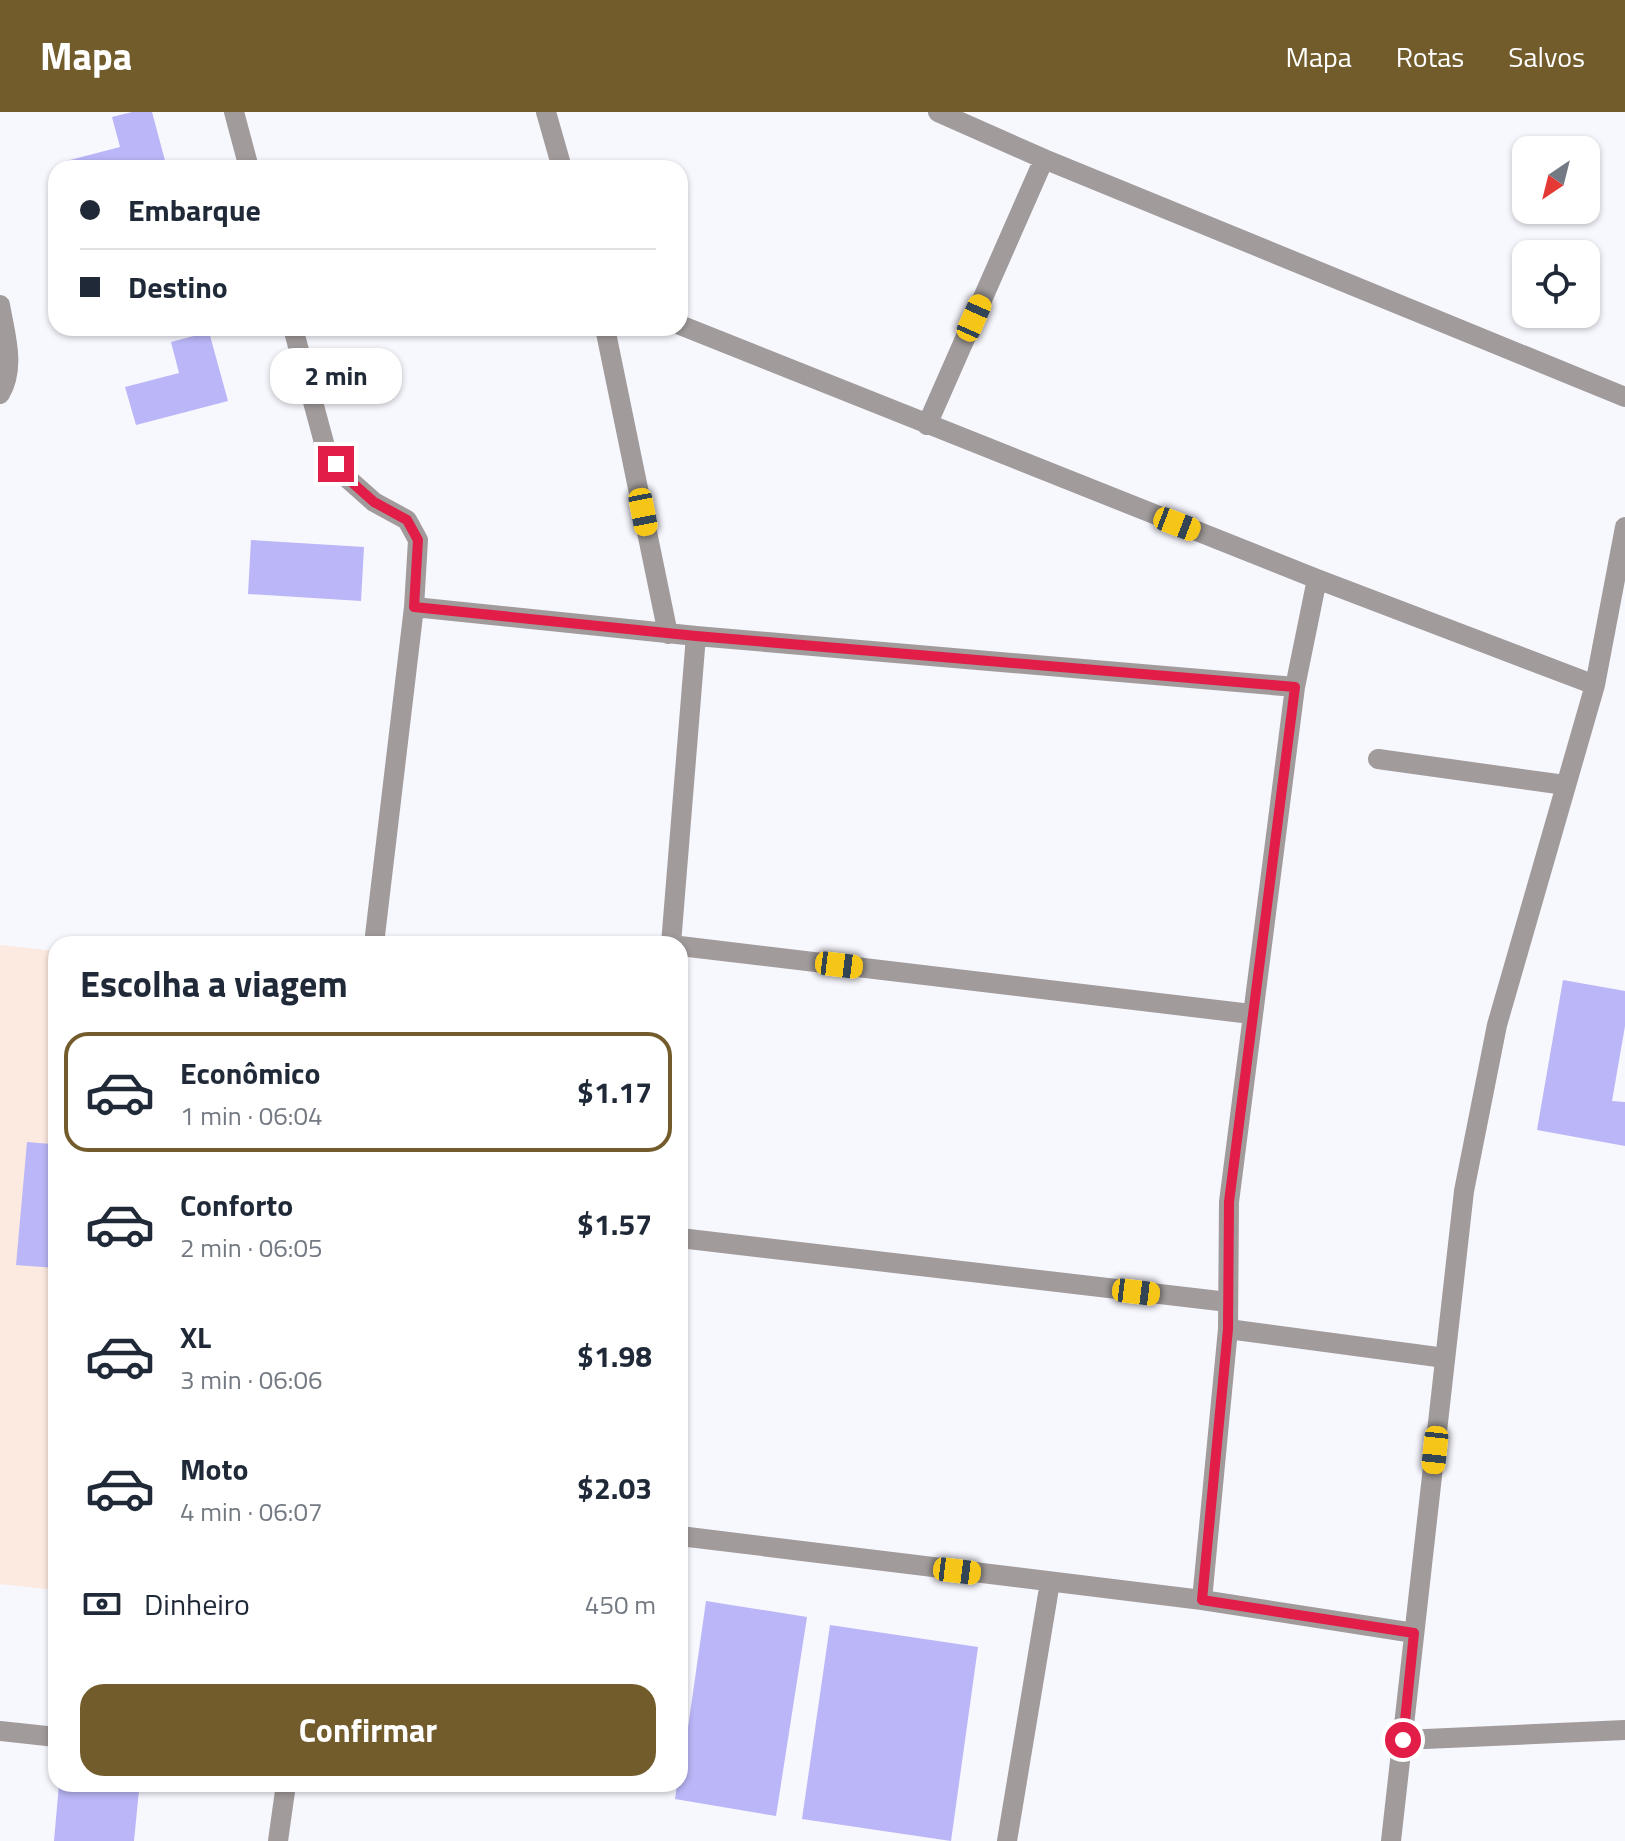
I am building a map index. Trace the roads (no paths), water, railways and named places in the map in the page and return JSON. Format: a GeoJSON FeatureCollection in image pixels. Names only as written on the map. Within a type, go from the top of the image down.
{"type":"FeatureCollection","features":[{"type":"Feature","properties":{"kind":"street"},"geometry":{"type":"LineString","coordinates":[[234,112],[247,160]]}},
{"type":"Feature","properties":{"kind":"street"},"geometry":{"type":"LineString","coordinates":[[546,112],[560,160]]}},
{"type":"Feature","properties":{"kind":"street"},"geometry":{"type":"LineString","coordinates":[[938,112],[1044,159],[1625,397]]}},
{"type":"Feature","properties":{"kind":"street"},"geometry":{"type":"LineString","coordinates":[[927,425],[1044,159]]}},
{"type":"Feature","properties":{"kind":"street"},"geometry":{"type":"LineString","coordinates":[[0,305],[9,376],[0,394]]}},
{"type":"Feature","properties":{"kind":"street"},"geometry":{"type":"LineString","coordinates":[[688,328],[1317,579],[1595,685]]}},
{"type":"Feature","properties":{"kind":"street"},"geometry":{"type":"LineString","coordinates":[[295,336],[326,450],[347,478],[374,502],[407,520],[418,540],[414,607],[375,936]]}},
{"type":"Feature","properties":{"kind":"street"},"geometry":{"type":"LineString","coordinates":[[607,336],[668,634]]}},
{"type":"Feature","properties":{"kind":"street"},"geometry":{"type":"LineString","coordinates":[[1391,1841],[1464,1191],[1494,1040],[1595,685],[1625,527]]}},
{"type":"Feature","properties":{"kind":"street"},"geometry":{"type":"LineString","coordinates":[[1202,1600],[1228,1329],[1229,1202],[1295,687],[1317,579]]}},
{"type":"Feature","properties":{"kind":"street"},"geometry":{"type":"LineString","coordinates":[[414,607],[668,634],[1295,687]]}},
{"type":"Feature","properties":{"kind":"street"},"geometry":{"type":"LineString","coordinates":[[672,936],[696,636]]}},
{"type":"Feature","properties":{"kind":"street"},"geometry":{"type":"LineString","coordinates":[[1378,759],[1565,785]]}},
{"type":"Feature","properties":{"kind":"street"},"geometry":{"type":"LineString","coordinates":[[688,947],[1251,1014]]}},
{"type":"Feature","properties":{"kind":"street"},"geometry":{"type":"LineString","coordinates":[[688,1239],[1228,1302]]}},
{"type":"Feature","properties":{"kind":"street"},"geometry":{"type":"LineString","coordinates":[[1228,1329],[1445,1358]]}},
{"type":"Feature","properties":{"kind":"street"},"geometry":{"type":"LineString","coordinates":[[688,1537],[1202,1600],[1414,1633]]}},
{"type":"Feature","properties":{"kind":"street"},"geometry":{"type":"LineString","coordinates":[[1007,1841],[1050,1582]]}},
{"type":"Feature","properties":{"kind":"street"},"geometry":{"type":"LineString","coordinates":[[1403,1740],[1625,1730]]}},
{"type":"Feature","properties":{"kind":"street"},"geometry":{"type":"LineString","coordinates":[[0,1731],[48,1736]]}},
{"type":"Feature","properties":{"kind":"street"},"geometry":{"type":"LineString","coordinates":[[278,1841],[285,1792]]}}]}
